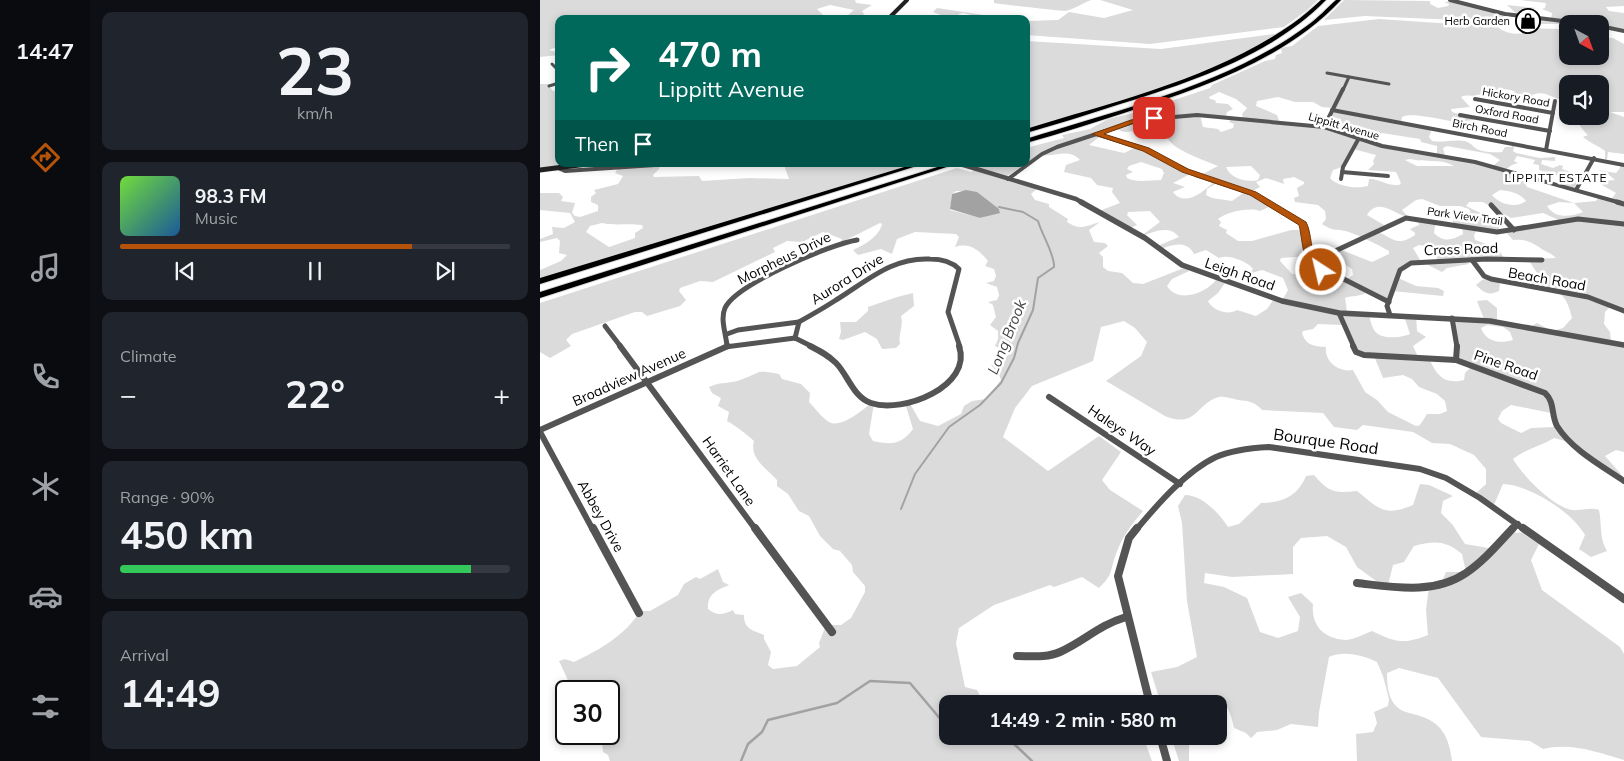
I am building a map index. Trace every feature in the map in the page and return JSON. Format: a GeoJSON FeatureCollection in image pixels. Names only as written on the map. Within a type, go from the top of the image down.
{"type":"FeatureCollection","features":[{"type":"Feature","properties":{"kind":"highway"},"geometry":{"type":"LineString","coordinates":[[1030,130],[1149,92],[1225,63],[1287,30],[1324,0]]}},
{"type":"Feature","properties":{"kind":"highway"},"geometry":{"type":"LineString","coordinates":[[1030,140],[1160,98],[1238,67],[1305,30],[1339,0]]}},
{"type":"Feature","properties":{"kind":"highway"},"geometry":{"type":"LineString","coordinates":[[540,281],[910,167]]}},
{"type":"Feature","properties":{"kind":"highway"},"geometry":{"type":"LineString","coordinates":[[540,296],[942,167]]}},
{"type":"Feature","properties":{"kind":"main road"},"geometry":{"type":"LineString","coordinates":[[892,15],[907,0]]}},
{"type":"Feature","properties":{"kind":"main road"},"geometry":{"type":"LineString","coordinates":[[540,170],[565,167]]}},
{"type":"Feature","properties":{"kind":"street"},"geometry":{"type":"LineString","coordinates":[[1450,0],[1505,14],[1559,21]]}},
{"type":"Feature","properties":{"kind":"street"},"geometry":{"type":"LineString","coordinates":[[1609,28],[1624,31]]}},
{"type":"Feature","properties":{"kind":"street"},"geometry":{"type":"LineString","coordinates":[[552,64],[555,67]]}},
{"type":"Feature","properties":{"kind":"street"},"geometry":{"type":"LineString","coordinates":[[1327,73],[1389,84]]}},
{"type":"Feature","properties":{"kind":"street"},"geometry":{"type":"LineString","coordinates":[[1324,127],[1349,77]]}},
{"type":"Feature","properties":{"kind":"street"},"geometry":{"type":"LineString","coordinates":[[549,86],[555,85]]}},
{"type":"Feature","properties":{"kind":"street","name":"Hickory Road"},"geometry":{"type":"LineString","coordinates":[[1475,99],[1553,113]]}},
{"type":"Feature","properties":{"kind":"street"},"geometry":{"type":"LineString","coordinates":[[1546,150],[1555,101]]}},
{"type":"Feature","properties":{"kind":"street","name":"Birch Road"},"geometry":{"type":"LineString","coordinates":[[1332,110],[1624,165]]}},
{"type":"Feature","properties":{"kind":"street","name":"Lippitt Avenue"},"geometry":{"type":"LineString","coordinates":[[1030,163],[1042,154],[1139,120],[1187,115],[1300,123],[1324,127],[1392,148],[1467,160],[1624,204]]}},
{"type":"Feature","properties":{"kind":"street","name":"Oxford Road"},"geometry":{"type":"LineString","coordinates":[[1460,115],[1550,131]]}},
{"type":"Feature","properties":{"kind":"street"},"geometry":{"type":"LineString","coordinates":[[1096,134],[1146,149],[1185,170],[1265,200],[1303,224],[1311,260],[1321,270],[1389,302]]}},
{"type":"Feature","properties":{"kind":"street"},"geometry":{"type":"LineString","coordinates":[[1341,179],[1342,172],[1360,138]]}},
{"type":"Feature","properties":{"kind":"street"},"geometry":{"type":"LineString","coordinates":[[1576,190],[1594,158]]}},
{"type":"Feature","properties":{"kind":"street"},"geometry":{"type":"LineString","coordinates":[[558,168],[565,171],[625,167]]}},
{"type":"Feature","properties":{"kind":"street","name":"Leigh Road"},"geometry":{"type":"LineString","coordinates":[[970,167],[1084,202],[1145,238],[1192,270],[1282,301],[1339,313],[1390,314],[1490,321],[1624,345]]}},
{"type":"Feature","properties":{"kind":"street","name":"Lippitt Avenue"},"geometry":{"type":"LineString","coordinates":[[1008,179],[1024,167]]}},
{"type":"Feature","properties":{"kind":"street"},"geometry":{"type":"LineString","coordinates":[[1342,172],[1388,176]]}},
{"type":"Feature","properties":{"kind":"street"},"geometry":{"type":"LineString","coordinates":[[1491,206],[1514,230]]}},
{"type":"Feature","properties":{"kind":"street","name":"Park View Trail"},"geometry":{"type":"LineString","coordinates":[[1311,260],[1336,251],[1406,218],[1429,220],[1497,232],[1578,219],[1624,224]]}},
{"type":"Feature","properties":{"kind":"street","name":"Morpheus Drive"},"geometry":{"type":"LineString","coordinates":[[727,334],[724,314],[728,301],[733,296],[752,284],[790,266],[844,242],[857,240]]}},
{"type":"Feature","properties":{"kind":"street","name":"Aurora Drive"},"geometry":{"type":"LineString","coordinates":[[727,334],[738,330],[799,322],[848,292],[868,276],[910,258],[938,259],[949,262],[958,269],[948,312],[962,354],[961,362],[949,383],[940,391],[928,397],[901,405],[877,404],[867,401],[854,390],[837,364],[826,354],[795,338]]}},
{"type":"Feature","properties":{"kind":"street","name":"Beach Road"},"geometry":{"type":"LineString","coordinates":[[1472,260],[1484,276],[1491,280],[1588,297],[1624,311]]}},
{"type":"Feature","properties":{"kind":"street","name":"Cross Road"},"geometry":{"type":"LineString","coordinates":[[1390,314],[1387,306],[1400,270],[1406,265],[1425,261],[1542,260]]}},
{"type":"Feature","properties":{"kind":"street","name":"Pine Road"},"geometry":{"type":"LineString","coordinates":[[1339,313],[1356,352],[1368,356],[1456,360],[1479,370],[1531,386],[1548,395],[1553,404],[1558,427],[1578,446],[1624,482]]}},
{"type":"Feature","properties":{"kind":"street","name":"Pine Road"},"geometry":{"type":"LineString","coordinates":[[1452,318],[1457,346],[1456,360]]}},
{"type":"Feature","properties":{"kind":"street"},"geometry":{"type":"LineString","coordinates":[[727,334],[727,346],[795,338],[799,322]]}},
{"type":"Feature","properties":{"kind":"street","name":"Harriet Lane"},"geometry":{"type":"LineString","coordinates":[[605,326],[832,632]]}},
{"type":"Feature","properties":{"kind":"street","name":"Broadview Avenue"},"geometry":{"type":"LineString","coordinates":[[540,431],[727,346]]}},
{"type":"Feature","properties":{"kind":"street","name":"Haleys Way"},"geometry":{"type":"LineString","coordinates":[[1049,397],[1180,484]]}},
{"type":"Feature","properties":{"kind":"street","name":"Abbey Drive"},"geometry":{"type":"LineString","coordinates":[[540,431],[639,612]]}},
{"type":"Feature","properties":{"kind":"street","name":"Bourque Road"},"geometry":{"type":"LineString","coordinates":[[1148,695],[1126,617],[1118,576],[1130,538],[1142,521],[1180,484],[1216,457],[1232,452],[1257,448],[1292,449],[1434,473],[1460,485],[1624,599]]}},
{"type":"Feature","properties":{"kind":"street"},"geometry":{"type":"LineString","coordinates":[[1356,583],[1407,587],[1442,584],[1456,579],[1470,570],[1518,524]]}},
{"type":"Feature","properties":{"kind":"street"},"geometry":{"type":"LineString","coordinates":[[1018,656],[1046,656],[1060,652],[1106,623],[1126,617]]}},
{"type":"Feature","properties":{"kind":"street"},"geometry":{"type":"LineString","coordinates":[[1163,745],[1167,761]]}},
{"type":"Feature","properties":{"kind":"shaded area"},"geometry":{"type":"Polygon","coordinates":[[[540,0],[855,0],[856,3],[872,5],[862,11],[864,15],[848,15],[854,10],[830,5],[817,9],[823,15],[555,15],[555,48],[549,50],[555,52],[555,55],[540,57],[540,0]]]}},
{"type":"Feature","properties":{"kind":"shaded area"},"geometry":{"type":"Polygon","coordinates":[[[994,0],[1091,0],[1065,11],[998,4],[994,3],[994,0]]]}},
{"type":"Feature","properties":{"kind":"shaded area"},"geometry":{"type":"Polygon","coordinates":[[[1100,0],[1318,0],[1284,27],[1150,44],[1030,35],[1030,21],[1058,20],[1069,12],[1104,18],[1133,10],[1100,0]]]}},
{"type":"Feature","properties":{"kind":"shaded area"},"geometry":{"type":"Polygon","coordinates":[[[1344,0],[1430,1],[1430,4],[1438,8],[1448,6],[1449,4],[1444,2],[1458,2],[1501,13],[1517,14],[1507,5],[1537,8],[1523,10],[1522,12],[1529,17],[1506,15],[1502,19],[1504,22],[1365,16],[1324,20],[1344,0]]]}},
{"type":"Feature","properties":{"kind":"shaded area"},"geometry":{"type":"Polygon","coordinates":[[[1520,0],[1624,0],[1624,6],[1606,7],[1609,11],[1624,13],[1624,29],[1609,28],[1609,15],[1559,15],[1559,24],[1540,24],[1539,19],[1551,19],[1552,13],[1542,9],[1545,8],[1546,3],[1520,0]]]}},
{"type":"Feature","properties":{"kind":"shaded area"},"geometry":{"type":"Polygon","coordinates":[[[937,8],[983,15],[963,13],[958,15],[941,15],[933,12],[937,8]]]}},
{"type":"Feature","properties":{"kind":"shaded area"},"geometry":{"type":"Polygon","coordinates":[[[1379,19],[1498,27],[1503,31],[1513,34],[1524,33],[1527,28],[1558,29],[1559,65],[1609,65],[1609,38],[1624,44],[1624,112],[1610,112],[1624,117],[1624,154],[1608,152],[1607,160],[1605,159],[1605,151],[1583,137],[1588,135],[1580,125],[1609,125],[1609,75],[1559,75],[1559,99],[1542,93],[1532,95],[1534,99],[1531,101],[1516,97],[1514,91],[1504,89],[1475,96],[1463,96],[1461,97],[1470,107],[1451,109],[1452,112],[1473,118],[1473,120],[1465,121],[1465,124],[1414,115],[1402,117],[1401,122],[1432,128],[1429,137],[1432,141],[1465,141],[1476,149],[1487,152],[1502,152],[1505,147],[1512,147],[1513,142],[1515,143],[1513,151],[1516,153],[1540,158],[1555,157],[1555,161],[1542,160],[1541,164],[1553,168],[1560,165],[1563,166],[1562,169],[1581,176],[1574,189],[1558,184],[1563,177],[1539,170],[1539,165],[1533,164],[1535,160],[1517,156],[1514,161],[1518,163],[1505,170],[1527,176],[1524,180],[1527,187],[1574,203],[1596,201],[1599,197],[1611,200],[1616,193],[1602,185],[1604,181],[1615,180],[1608,174],[1598,170],[1616,173],[1620,168],[1620,163],[1624,164],[1624,311],[1611,306],[1605,312],[1604,324],[1610,332],[1611,341],[1624,344],[1624,452],[1616,450],[1605,456],[1621,474],[1612,475],[1576,444],[1554,438],[1513,459],[1531,482],[1556,503],[1572,510],[1599,510],[1602,536],[1607,551],[1591,557],[1579,549],[1585,535],[1579,526],[1549,501],[1525,489],[1503,484],[1493,507],[1474,495],[1486,484],[1486,469],[1474,455],[1450,444],[1432,443],[1413,432],[1363,425],[1357,430],[1334,427],[1323,413],[1262,410],[1251,402],[1223,397],[1211,400],[1195,414],[1184,419],[1165,416],[1106,381],[1141,356],[1147,342],[1135,328],[1124,321],[1101,327],[1093,361],[1032,386],[1015,408],[1003,437],[1048,471],[1099,436],[1121,452],[1102,480],[1110,490],[1143,511],[1124,537],[1118,548],[1109,576],[1099,588],[1082,577],[1054,587],[1050,585],[994,605],[959,628],[956,643],[965,687],[977,690],[980,695],[939,695],[939,745],[1146,745],[1152,761],[610,761],[608,755],[603,752],[602,745],[620,745],[620,680],[568,680],[559,661],[565,659],[574,662],[593,652],[620,635],[640,611],[650,611],[678,595],[684,584],[696,577],[700,579],[718,569],[723,582],[729,585],[711,596],[708,609],[717,614],[733,610],[735,614],[744,615],[747,626],[764,635],[764,639],[771,652],[768,665],[773,669],[797,666],[820,647],[819,643],[826,625],[841,625],[851,618],[865,592],[865,586],[853,572],[852,565],[840,551],[833,549],[820,536],[809,516],[799,511],[788,494],[777,486],[777,480],[756,458],[753,447],[754,441],[727,421],[729,412],[718,406],[721,398],[712,393],[709,387],[739,380],[759,372],[779,374],[782,379],[801,384],[810,393],[809,402],[829,422],[840,423],[846,421],[872,402],[874,403],[869,434],[873,441],[890,443],[900,441],[913,429],[905,403],[909,402],[920,421],[938,426],[961,414],[964,406],[972,401],[986,399],[1001,380],[999,375],[993,373],[994,368],[991,365],[1000,360],[1001,349],[995,346],[998,339],[998,331],[990,325],[996,317],[993,305],[988,302],[997,300],[999,295],[997,287],[986,283],[994,281],[996,276],[994,269],[985,266],[988,261],[974,248],[970,246],[955,247],[959,237],[956,234],[915,232],[897,239],[892,254],[881,249],[858,255],[853,250],[866,243],[878,233],[882,224],[880,223],[840,243],[842,239],[823,232],[802,242],[787,241],[773,248],[775,252],[713,282],[700,281],[680,288],[679,291],[686,300],[680,306],[647,316],[642,312],[635,312],[572,334],[566,340],[571,346],[550,358],[540,352],[540,303],[957,168],[971,172],[979,167],[1021,167],[1006,177],[1039,187],[1031,194],[1035,200],[1049,204],[1049,207],[1068,219],[1067,222],[1072,225],[1083,227],[1100,222],[1089,230],[1094,242],[1105,243],[1108,246],[1099,253],[1103,257],[1103,267],[1108,271],[1122,273],[1133,283],[1143,284],[1184,268],[1189,271],[1172,279],[1167,286],[1172,291],[1178,294],[1192,295],[1206,289],[1216,280],[1225,283],[1218,293],[1208,301],[1213,307],[1225,312],[1237,310],[1256,316],[1267,309],[1274,299],[1282,301],[1288,290],[1283,278],[1262,270],[1248,274],[1253,269],[1246,263],[1227,257],[1219,258],[1206,250],[1194,254],[1187,246],[1178,244],[1159,250],[1155,247],[1179,237],[1175,233],[1166,230],[1141,236],[1160,222],[1150,211],[1128,212],[1127,215],[1137,225],[1130,228],[1099,211],[1120,203],[1112,192],[1113,188],[1097,185],[1091,178],[1064,172],[1066,165],[1080,160],[1075,156],[1065,153],[1039,155],[1030,161],[1030,147],[1064,138],[1062,135],[1090,129],[1108,119],[1138,112],[1210,88],[1212,85],[1265,61],[1275,59],[1276,55],[1282,53],[1281,48],[1292,46],[1318,26],[1379,19]],[[1219,92],[1209,97],[1215,100],[1216,103],[1228,104],[1233,109],[1227,112],[1226,116],[1200,115],[1203,127],[1218,129],[1221,132],[1233,128],[1234,124],[1229,122],[1231,118],[1243,118],[1242,114],[1247,108],[1236,99],[1219,92]],[[1278,97],[1257,101],[1256,106],[1277,115],[1279,121],[1323,126],[1333,108],[1322,107],[1313,102],[1295,102],[1278,97]],[[1113,128],[1102,131],[1102,135],[1089,145],[1124,153],[1139,146],[1192,173],[1173,183],[1185,187],[1173,192],[1178,197],[1189,198],[1194,196],[1214,182],[1199,176],[1218,166],[1183,151],[1168,139],[1158,136],[1153,130],[1124,132],[1113,128]],[[1379,134],[1379,140],[1376,144],[1437,154],[1437,146],[1421,142],[1420,139],[1379,134]],[[1447,146],[1443,148],[1445,156],[1493,166],[1500,160],[1490,154],[1447,146]],[[1353,149],[1342,167],[1333,170],[1330,178],[1333,181],[1353,187],[1368,186],[1369,179],[1394,185],[1401,183],[1396,172],[1368,170],[1374,164],[1373,161],[1376,155],[1353,149]],[[1405,160],[1417,166],[1454,166],[1438,161],[1405,160]],[[1141,162],[1129,166],[1127,169],[1133,172],[1126,175],[1127,178],[1143,181],[1161,180],[1164,173],[1162,169],[1141,162]],[[1251,166],[1226,167],[1231,174],[1239,179],[1248,181],[1258,180],[1260,175],[1251,166]],[[1294,177],[1283,179],[1284,184],[1266,178],[1256,182],[1260,187],[1251,192],[1273,205],[1260,211],[1244,210],[1227,214],[1218,219],[1221,222],[1219,226],[1227,230],[1226,233],[1238,241],[1252,241],[1291,230],[1305,230],[1309,256],[1281,258],[1280,261],[1292,274],[1312,273],[1320,268],[1345,280],[1353,275],[1352,269],[1329,254],[1339,249],[1372,262],[1389,254],[1389,251],[1364,238],[1322,224],[1326,219],[1325,211],[1318,205],[1295,202],[1294,198],[1299,196],[1297,188],[1304,184],[1304,182],[1294,177]],[[1217,183],[1207,189],[1206,195],[1212,198],[1232,201],[1246,191],[1217,183]],[[1500,190],[1492,195],[1503,203],[1513,205],[1526,201],[1518,194],[1500,190]],[[956,191],[952,194],[950,210],[981,218],[1000,212],[999,209],[965,191],[956,191]],[[1422,199],[1416,200],[1402,210],[1408,217],[1382,207],[1377,207],[1367,215],[1384,225],[1377,231],[1400,241],[1415,235],[1410,229],[1419,225],[1417,218],[1441,222],[1435,226],[1434,233],[1448,240],[1463,234],[1462,225],[1453,223],[1454,215],[1463,218],[1472,217],[1469,209],[1460,206],[1440,206],[1422,199]],[[1469,202],[1466,206],[1493,219],[1501,231],[1478,228],[1474,235],[1475,240],[1497,248],[1505,259],[1466,262],[1469,264],[1447,268],[1442,272],[1420,261],[1403,265],[1396,277],[1416,286],[1438,288],[1444,291],[1443,296],[1392,291],[1385,303],[1366,293],[1345,298],[1347,312],[1369,313],[1374,330],[1386,337],[1410,334],[1405,319],[1416,315],[1417,331],[1426,337],[1413,346],[1418,357],[1429,358],[1434,369],[1441,377],[1451,381],[1464,380],[1465,373],[1472,366],[1455,358],[1451,318],[1484,319],[1477,301],[1487,300],[1497,308],[1497,320],[1530,327],[1537,323],[1552,331],[1563,328],[1572,318],[1566,301],[1557,292],[1527,286],[1526,277],[1538,278],[1543,276],[1537,273],[1528,259],[1556,258],[1530,242],[1513,240],[1505,231],[1561,221],[1543,213],[1511,218],[1483,202],[1469,202]],[[1559,202],[1547,206],[1554,213],[1564,216],[1583,212],[1574,203],[1559,202]],[[1419,245],[1413,248],[1420,260],[1438,260],[1430,247],[1419,245]],[[1318,324],[1313,329],[1303,331],[1302,333],[1308,343],[1326,347],[1330,362],[1343,370],[1353,370],[1365,392],[1377,400],[1388,412],[1416,426],[1420,425],[1427,414],[1440,414],[1447,411],[1445,401],[1437,394],[1419,387],[1412,379],[1403,375],[1383,378],[1374,356],[1356,349],[1342,325],[1318,324]],[[1487,325],[1481,328],[1483,333],[1490,339],[1498,342],[1513,340],[1510,332],[1503,327],[1487,325]],[[1511,405],[1502,411],[1498,419],[1501,423],[1521,433],[1531,428],[1555,427],[1551,413],[1511,405]]]}},
{"type":"Feature","properties":{"kind":"shaded area"},"geometry":{"type":"Polygon","coordinates":[[[1277,35],[1217,65],[1155,90],[1030,128],[1030,41],[1161,49],[1277,35]]]}},
{"type":"Feature","properties":{"kind":"shaded area"},"geometry":{"type":"Polygon","coordinates":[[[540,84],[551,84],[549,86],[555,91],[555,167],[557,167],[540,169],[540,84]]]}},
{"type":"Feature","properties":{"kind":"shaded area"},"geometry":{"type":"Polygon","coordinates":[[[611,167],[659,167],[653,175],[654,177],[699,176],[702,181],[749,178],[789,179],[785,167],[908,167],[610,259],[540,278],[540,270],[561,261],[567,255],[559,253],[560,241],[557,238],[540,242],[540,239],[553,234],[552,227],[564,228],[575,222],[570,213],[540,210],[540,193],[559,193],[563,197],[561,201],[575,203],[572,213],[580,217],[598,211],[598,205],[591,202],[591,197],[596,193],[594,190],[618,184],[623,176],[615,173],[618,168],[611,167]],[[602,223],[590,226],[586,232],[609,247],[635,238],[635,233],[643,228],[642,225],[602,223]]]}},
{"type":"Feature","properties":{"kind":"shaded area"},"geometry":{"type":"Polygon","coordinates":[[[966,190],[977,192],[999,209],[1000,213],[980,218],[950,209],[952,194],[966,190]]]}},
{"type":"Feature","properties":{"kind":"shaded area"},"geometry":{"type":"Polygon","coordinates":[[[1488,278],[1500,282],[1499,291],[1487,293],[1476,285],[1488,278]]]}},
{"type":"Feature","properties":{"kind":"shaded area"},"geometry":{"type":"Polygon","coordinates":[[[913,293],[914,306],[901,316],[900,344],[896,348],[882,349],[877,339],[865,332],[843,340],[839,339],[841,332],[840,322],[856,322],[868,311],[868,307],[913,293]]]}},
{"type":"Feature","properties":{"kind":"shaded area"},"geometry":{"type":"Polygon","coordinates":[[[1314,475],[1328,488],[1338,492],[1357,491],[1377,507],[1389,511],[1413,505],[1420,484],[1429,485],[1453,496],[1443,501],[1441,513],[1452,524],[1465,544],[1494,549],[1515,533],[1526,534],[1541,540],[1531,560],[1542,590],[1620,647],[1624,654],[1624,760],[1574,747],[1543,749],[1530,741],[1481,737],[1438,678],[1399,668],[1387,673],[1387,682],[1393,703],[1401,710],[1426,718],[1438,726],[1449,745],[1452,761],[1357,761],[1356,734],[1373,732],[1377,723],[1374,712],[1388,706],[1389,699],[1377,662],[1353,654],[1329,657],[1318,727],[1291,724],[1277,730],[1257,732],[1251,738],[1246,733],[1234,728],[1227,708],[1227,695],[1158,695],[1151,672],[1177,667],[1197,657],[1187,601],[1182,523],[1178,506],[1185,495],[1204,501],[1220,516],[1228,527],[1239,524],[1261,503],[1276,502],[1288,497],[1299,489],[1306,476],[1314,475]],[[1327,536],[1301,538],[1293,547],[1293,574],[1232,577],[1205,573],[1204,583],[1224,587],[1247,598],[1260,632],[1278,638],[1298,631],[1300,617],[1288,597],[1301,593],[1313,604],[1316,624],[1330,636],[1348,640],[1372,631],[1393,640],[1405,641],[1428,635],[1426,610],[1429,587],[1441,584],[1446,572],[1466,572],[1462,554],[1450,546],[1439,543],[1414,546],[1404,562],[1393,565],[1387,589],[1357,567],[1346,547],[1327,536]]]}},
{"type":"Feature","properties":{"kind":"shaded area"},"geometry":{"type":"Polygon","coordinates":[[[1174,745],[1189,745],[1189,761],[1179,761],[1174,745]]]}},
{"type":"Feature","properties":{"kind":"waterway","name":"Long Brook"},"geometry":{"type":"LineString","coordinates":[[901,509],[915,474],[949,427],[980,405],[1001,383],[1014,358],[1018,343],[1033,310],[1038,278],[1054,267],[1054,262],[1038,221],[1023,212],[999,207]]}},
{"type":"Feature","properties":{"kind":"waterway","name":"Long Brook"},"geometry":{"type":"LineString","coordinates":[[741,761],[748,744],[762,732],[768,720],[837,703],[870,681],[910,683],[939,717]]}},
{"type":"Feature","properties":{"kind":"waterway","name":"Long Brook"},"geometry":{"type":"LineString","coordinates":[[1015,745],[1032,761]]}},
{"type":"Feature","properties":{"kind":"place","name":"Herb Garden"},"geometry":{"type":"Point","coordinates":[1528,21]}},
{"type":"Feature","properties":{"kind":"district","name":"LIPPITT ESTATE"},"geometry":{"type":"Point","coordinates":[1556,178]}},
{"type":"Feature","properties":{"kind":"route"},"geometry":{"type":"LineString","coordinates":[[1154,118],[1143,119],[1096,134],[1146,149],[1201,177],[1253,194],[1265,200],[1303,224],[1308,243],[1308,254],[1312,263],[1321,270]]}}]}
